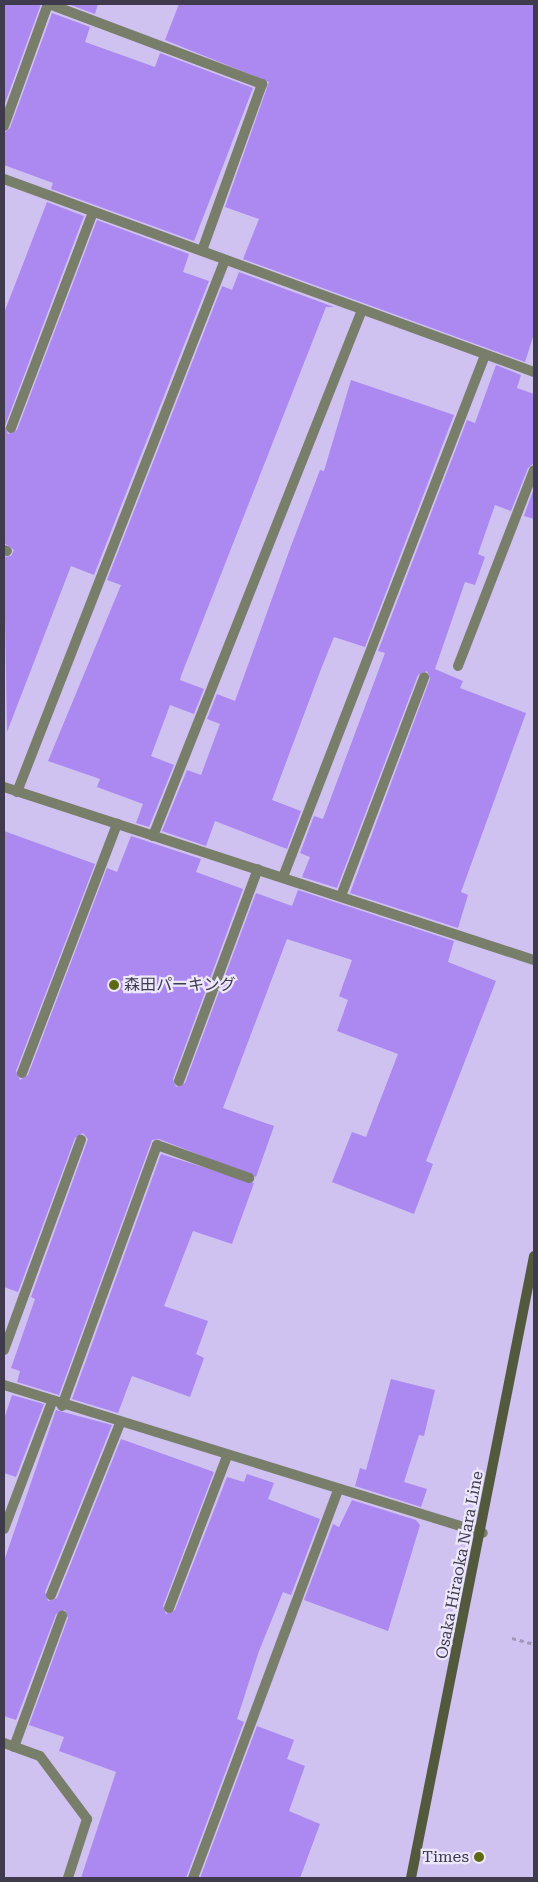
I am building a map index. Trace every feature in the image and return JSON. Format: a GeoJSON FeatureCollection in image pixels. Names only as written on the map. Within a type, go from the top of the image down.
{"type":"FeatureCollection","features":[{"type":"Feature","properties":{"kind":"main road","name":"Osaka Hiraoka Nara Line"},"geometry":{"type":"LineString","coordinates":[[411,1878],[483,1533],[534,1256]]}},
{"type":"Feature","properties":{"kind":"street"},"geometry":{"type":"LineString","coordinates":[[4,126],[48,4],[262,84],[202,251]]}},
{"type":"Feature","properties":{"kind":"street"},"geometry":{"type":"LineString","coordinates":[[4,179],[534,372]]}},
{"type":"Feature","properties":{"kind":"street"},"geometry":{"type":"LineString","coordinates":[[10,428],[93,212]]}},
{"type":"Feature","properties":{"kind":"street"},"geometry":{"type":"LineString","coordinates":[[17,792],[225,260]]}},
{"type":"Feature","properties":{"kind":"street"},"geometry":{"type":"LineString","coordinates":[[153,836],[362,310]]}},
{"type":"Feature","properties":{"kind":"street"},"geometry":{"type":"LineString","coordinates":[[283,877],[486,355]]}},
{"type":"Feature","properties":{"kind":"street"},"geometry":{"type":"LineString","coordinates":[[458,666],[534,470]]}},
{"type":"Feature","properties":{"kind":"street"},"geometry":{"type":"LineString","coordinates":[[341,896],[424,677]]}},
{"type":"Feature","properties":{"kind":"street"},"geometry":{"type":"LineString","coordinates":[[4,787],[534,960]]}},
{"type":"Feature","properties":{"kind":"street"},"geometry":{"type":"LineString","coordinates":[[22,1073],[117,824]]}},
{"type":"Feature","properties":{"kind":"street"},"geometry":{"type":"LineString","coordinates":[[179,1081],[258,870]]}},
{"type":"Feature","properties":{"kind":"street"},"geometry":{"type":"LineString","coordinates":[[4,1350],[81,1140]]}},
{"type":"Feature","properties":{"kind":"street"},"geometry":{"type":"LineString","coordinates":[[4,1529],[57,1404],[157,1145],[249,1178]]}},
{"type":"Feature","properties":{"kind":"street"},"geometry":{"type":"LineString","coordinates":[[4,1385],[57,1404],[483,1533]]}},
{"type":"Feature","properties":{"kind":"street"},"geometry":{"type":"LineString","coordinates":[[51,1594],[120,1423]]}},
{"type":"Feature","properties":{"kind":"street"},"geometry":{"type":"LineString","coordinates":[[169,1608],[227,1456]]}},
{"type":"Feature","properties":{"kind":"street"},"geometry":{"type":"LineString","coordinates":[[193,1878],[338,1490]]}},
{"type":"Feature","properties":{"kind":"street"},"geometry":{"type":"LineString","coordinates":[[14,1747],[62,1616]]}},
{"type":"Feature","properties":{"kind":"street"},"geometry":{"type":"LineString","coordinates":[[4,1743],[40,1756],[87,1819],[68,1878]]}},
{"type":"Feature","properties":{"kind":"path"},"geometry":{"type":"LineString","coordinates":[[512,1638],[534,1644]]}},
{"type":"Feature","properties":{"kind":"building"},"geometry":{"type":"Polygon","coordinates":[[[4,4],[41,4],[4,106],[4,4]]]}},
{"type":"Feature","properties":{"kind":"building"},"geometry":{"type":"Polygon","coordinates":[[[68,4],[98,4],[95,14],[68,4]]]}},
{"type":"Feature","properties":{"kind":"building"},"geometry":{"type":"Polygon","coordinates":[[[179,4],[534,4],[534,334],[525,362],[243,259],[259,219],[225,207],[269,82],[165,40],[179,4]]]}},
{"type":"Feature","properties":{"kind":"building"},"geometry":{"type":"Polygon","coordinates":[[[52,13],[90,27],[85,42],[155,67],[160,53],[253,88],[194,241],[51,189],[53,183],[4,165],[4,133],[10,128],[52,13]]]}},
{"type":"Feature","properties":{"kind":"building"},"geometry":{"type":"Polygon","coordinates":[[[47,202],[84,216],[5,426],[8,434],[17,430],[97,220],[189,254],[183,272],[209,281],[94,575],[71,566],[7,732],[4,557],[11,556],[14,550],[4,543],[4,313],[47,202]]]}},
{"type":"Feature","properties":{"kind":"building"},"geometry":{"type":"Polygon","coordinates":[[[239,272],[334,307],[326,307],[181,676],[180,680],[204,689],[194,714],[170,705],[151,756],[174,765],[149,827],[136,823],[143,804],[97,787],[100,779],[48,761],[121,585],[107,580],[222,286],[232,290],[239,272]]]}},
{"type":"Feature","properties":{"kind":"building"},"geometry":{"type":"Polygon","coordinates":[[[496,365],[521,375],[517,388],[534,394],[534,463],[528,468],[511,511],[495,505],[478,554],[485,557],[475,585],[465,582],[435,669],[463,681],[460,688],[526,713],[461,892],[468,895],[458,928],[350,893],[430,679],[427,671],[418,675],[337,888],[302,877],[310,857],[300,853],[314,816],[323,819],[385,653],[378,651],[467,420],[475,423],[496,365]]]}},
{"type":"Feature","properties":{"kind":"building"},"geometry":{"type":"Polygon","coordinates":[[[351,380],[454,415],[365,647],[334,637],[321,669],[272,800],[301,811],[287,849],[215,821],[206,846],[162,831],[187,770],[201,775],[220,724],[207,719],[217,694],[235,701],[320,470],[324,471],[351,380]]]}},
{"type":"Feature","properties":{"kind":"building"},"geometry":{"type":"Polygon","coordinates":[[[534,488],[534,519],[524,516],[534,488]]]}},
{"type":"Feature","properties":{"kind":"building"},"geometry":{"type":"Polygon","coordinates":[[[4,831],[95,864],[16,1071],[20,1080],[28,1075],[107,868],[117,872],[131,836],[201,859],[196,872],[243,889],[173,1079],[176,1087],[185,1083],[256,893],[292,906],[298,890],[454,941],[448,962],[496,981],[426,1161],[433,1164],[414,1214],[332,1182],[352,1132],[366,1137],[398,1054],[337,1031],[348,1000],[339,996],[352,960],[287,939],[223,1108],[274,1126],[256,1177],[159,1139],[152,1140],[59,1395],[17,1382],[20,1371],[11,1368],[35,1299],[31,1297],[88,1139],[83,1133],[75,1138],[18,1292],[4,1287],[4,831]]]}},
{"type":"Feature","properties":{"kind":"building"},"geometry":{"type":"Polygon","coordinates":[[[161,1154],[254,1183],[232,1244],[193,1231],[164,1306],[208,1321],[196,1354],[204,1358],[190,1397],[132,1376],[118,1413],[72,1399],[161,1154]]]}},
{"type":"Feature","properties":{"kind":"building"},"geometry":{"type":"Polygon","coordinates":[[[391,1379],[435,1390],[424,1436],[419,1435],[404,1482],[427,1489],[421,1507],[355,1486],[360,1468],[366,1470],[391,1379]]]}},
{"type":"Feature","properties":{"kind":"building"},"geometry":{"type":"Polygon","coordinates":[[[12,1395],[44,1404],[16,1477],[4,1473],[4,1419],[12,1395]]]}},
{"type":"Feature","properties":{"kind":"building"},"geometry":{"type":"Polygon","coordinates":[[[56,1410],[112,1425],[45,1592],[48,1601],[57,1598],[121,1439],[214,1472],[163,1606],[166,1614],[175,1610],[227,1477],[244,1482],[247,1474],[274,1483],[268,1499],[320,1519],[291,1595],[283,1592],[259,1651],[237,1719],[244,1722],[186,1878],[81,1878],[116,1772],[59,1751],[64,1737],[29,1725],[68,1618],[65,1610],[56,1614],[16,1720],[4,1716],[4,1561],[56,1410]]]}},
{"type":"Feature","properties":{"kind":"building"},"geometry":{"type":"Polygon","coordinates":[[[352,1500],[416,1520],[420,1525],[388,1631],[304,1600],[333,1524],[339,1527],[352,1500]]]}},
{"type":"Feature","properties":{"kind":"building"},"geometry":{"type":"Polygon","coordinates":[[[257,1726],[294,1740],[287,1759],[305,1766],[289,1811],[320,1824],[300,1878],[200,1878],[257,1726]]]}},
{"type":"Feature","properties":{"kind":"place","name":"森田パーキング"},"geometry":{"type":"Point","coordinates":[114,985]}},
{"type":"Feature","properties":{"kind":"place","name":"Times"},"geometry":{"type":"Point","coordinates":[479,1857]}}]}
